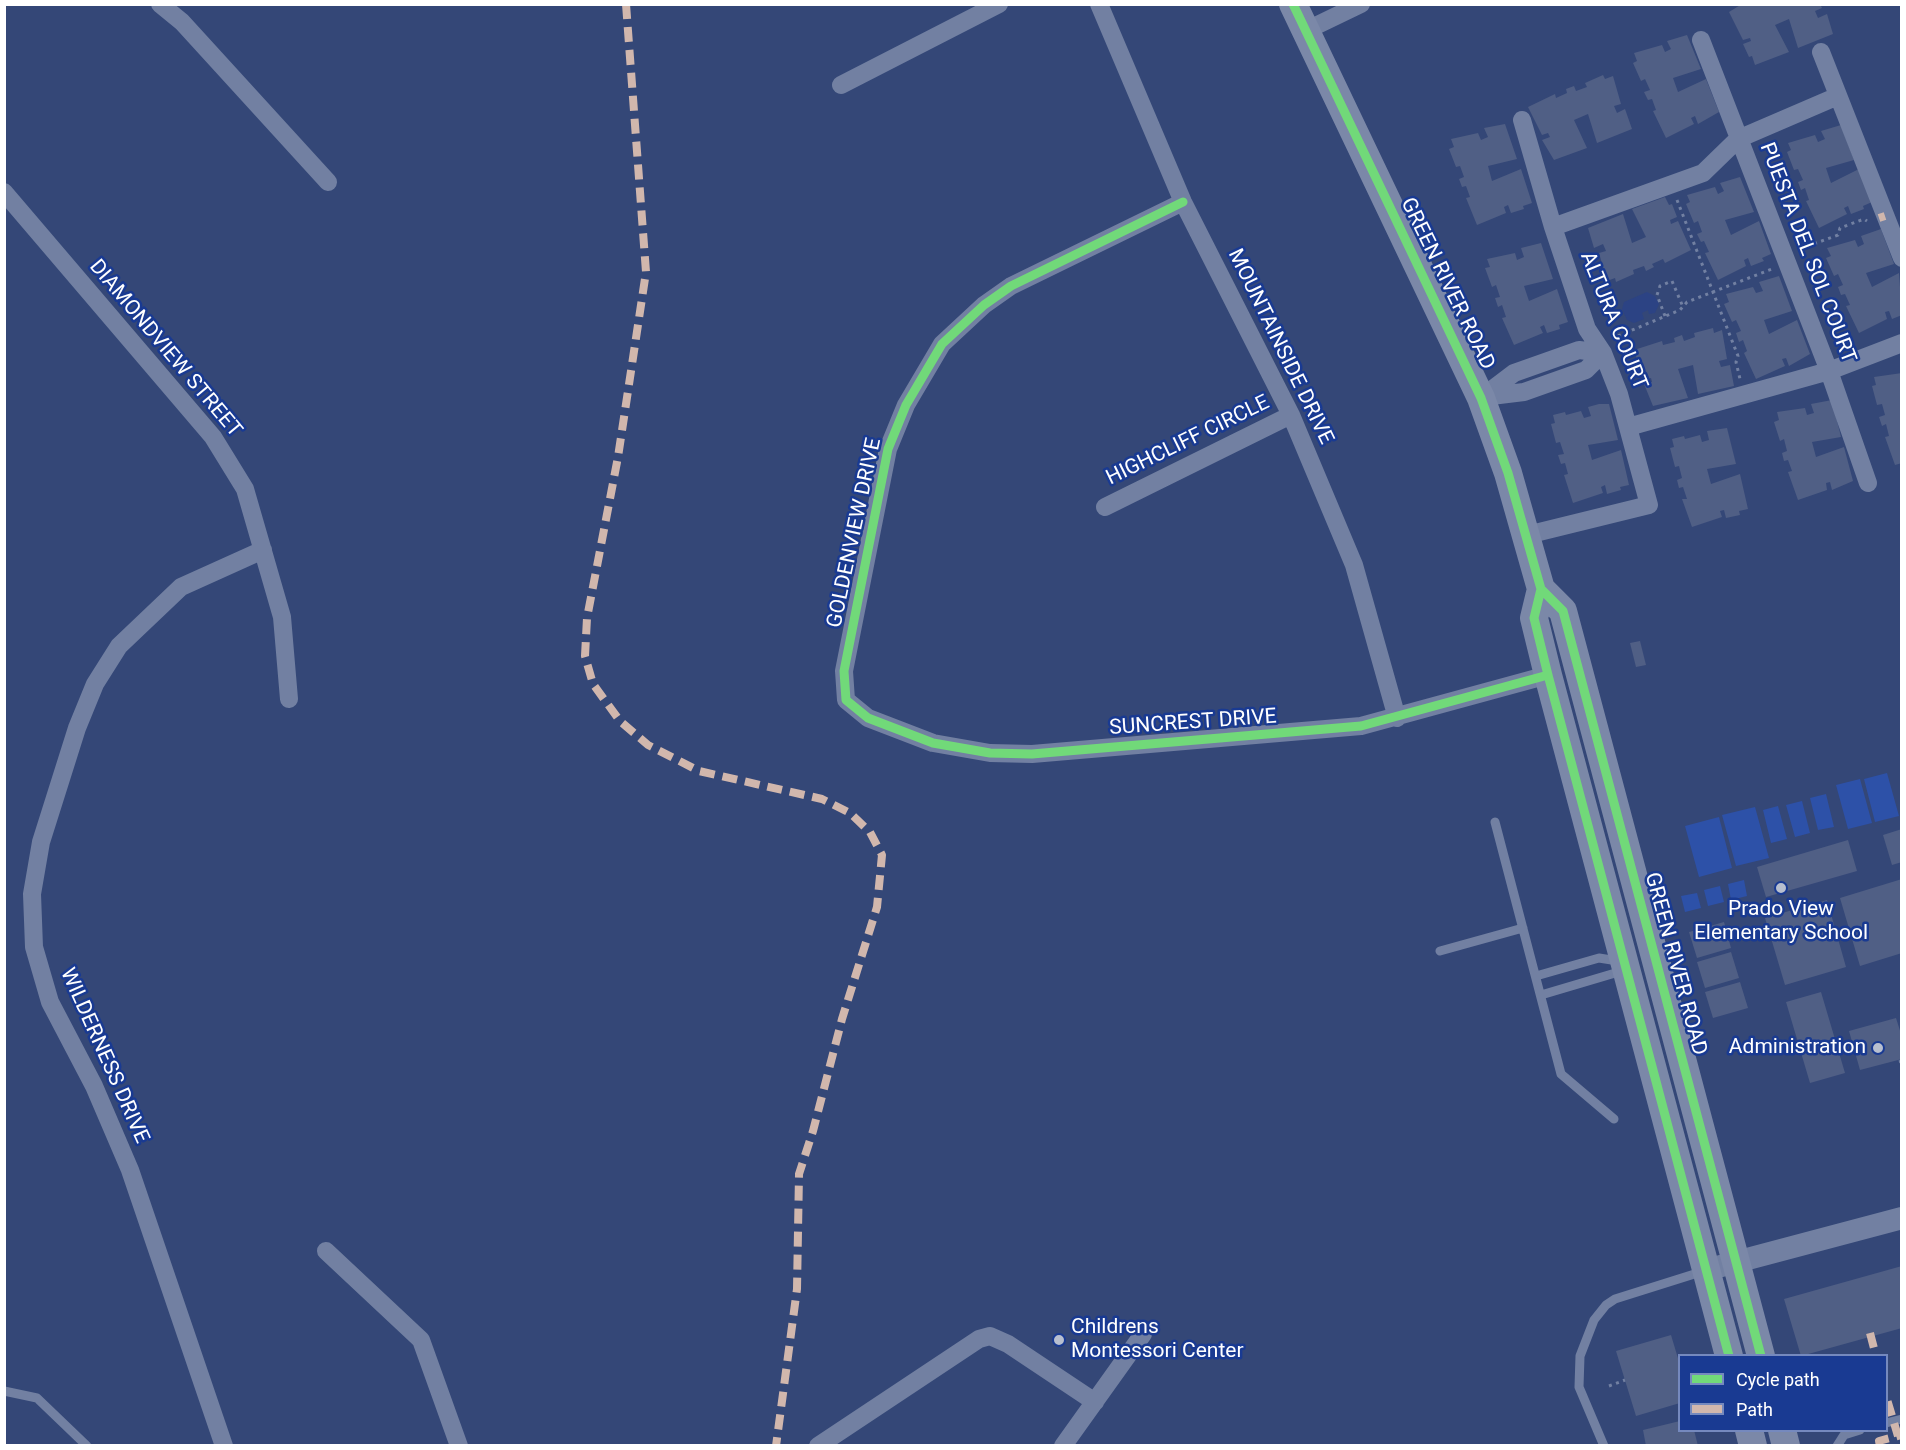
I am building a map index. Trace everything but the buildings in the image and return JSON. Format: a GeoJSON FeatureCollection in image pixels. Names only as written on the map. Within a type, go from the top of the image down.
{"type":"FeatureCollection","features":[{"type":"Feature","properties":{"kind":"main road","name":"GREEN RIVER ROAD"},"geometry":{"type":"LineString","coordinates":[[1293,4],[1481,398],[1527,535],[1541,589],[1534,618],[1548,675],[1728,1354]]}},
{"type":"Feature","properties":{"kind":"main road","name":"GREEN RIVER ROAD"},"geometry":{"type":"LineString","coordinates":[[1541,589],[1563,611],[1760,1354]]}},
{"type":"Feature","properties":{"kind":"main road"},"geometry":{"type":"LineString","coordinates":[[1548,675],[1590,712]]}},
{"type":"Feature","properties":{"kind":"main road"},"geometry":{"type":"LineString","coordinates":[[1625,966],[1660,977]]}},
{"type":"Feature","properties":{"kind":"street"},"geometry":{"type":"LineString","coordinates":[[160,4],[190,31],[328,182]]}},
{"type":"Feature","properties":{"kind":"street"},"geometry":{"type":"LineString","coordinates":[[841,85],[999,4]]}},
{"type":"Feature","properties":{"kind":"street","name":"MOUNTAINSIDE DRIVE"},"geometry":{"type":"LineString","coordinates":[[1099,4],[1183,202],[1291,415],[1354,565],[1398,718]]}},
{"type":"Feature","properties":{"kind":"street"},"geometry":{"type":"LineString","coordinates":[[1305,31],[1361,4]]}},
{"type":"Feature","properties":{"kind":"street","name":"PUESTA DEL SOL COURT"},"geometry":{"type":"LineString","coordinates":[[1701,40],[1829,370],[1868,483]]}},
{"type":"Feature","properties":{"kind":"street"},"geometry":{"type":"LineString","coordinates":[[1821,52],[1902,258]]}},
{"type":"Feature","properties":{"kind":"street"},"geometry":{"type":"LineString","coordinates":[[1553,227],[1703,174],[1738,139],[1838,96]]}},
{"type":"Feature","properties":{"kind":"street","name":"ALTURA COURT"},"geometry":{"type":"LineString","coordinates":[[1522,120],[1553,227],[1587,328],[1604,353],[1649,505],[1527,535]]}},
{"type":"Feature","properties":{"kind":"street","name":"DIAMONDVIEW STREET"},"geometry":{"type":"LineString","coordinates":[[4,192],[213,437],[245,489],[282,617],[289,699]]}},
{"type":"Feature","properties":{"kind":"street","name":"GOLDENVIEW DRIVE"},"geometry":{"type":"LineString","coordinates":[[846,700],[844,671],[888,449],[906,405],[930,364],[958,328],[1011,286],[1183,202]]}},
{"type":"Feature","properties":{"kind":"street"},"geometry":{"type":"LineString","coordinates":[[1628,428],[1829,370],[1902,343]]}},
{"type":"Feature","properties":{"kind":"street"},"geometry":{"type":"LineString","coordinates":[[1481,398],[1524,392],[1586,370],[1604,353]]}},
{"type":"Feature","properties":{"kind":"street","name":"HIGHCLIFF CIRCLE"},"geometry":{"type":"LineString","coordinates":[[1105,507],[1291,415]]}},
{"type":"Feature","properties":{"kind":"street","name":"WILDERNESS DRIVE"},"geometry":{"type":"LineString","coordinates":[[224,1446],[129,1170],[94,1086],[50,1002],[34,947],[32,894],[41,842],[77,728],[95,684],[119,646],[181,587],[263,550]]}},
{"type":"Feature","properties":{"kind":"street","name":"SUNCREST DRIVE"},"geometry":{"type":"LineString","coordinates":[[846,700],[868,718],[933,743],[990,753],[1032,754],[1324,731],[1398,718],[1548,675]]}},
{"type":"Feature","properties":{"kind":"street"},"geometry":{"type":"LineString","coordinates":[[1706,1270],[1902,1218]]}},
{"type":"Feature","properties":{"kind":"street"},"geometry":{"type":"LineString","coordinates":[[326,1251],[421,1340],[459,1446]]}},
{"type":"Feature","properties":{"kind":"street"},"geometry":{"type":"LineString","coordinates":[[1063,1446],[1143,1334]]}},
{"type":"Feature","properties":{"kind":"street"},"geometry":{"type":"LineString","coordinates":[[819,1446],[979,1339],[990,1336],[1008,1344],[1095,1402]]}},
{"type":"Feature","properties":{"kind":"lane"},"geometry":{"type":"LineString","coordinates":[[1495,822],[1562,1074],[1614,1119]]}},
{"type":"Feature","properties":{"kind":"lane"},"geometry":{"type":"LineString","coordinates":[[1440,951],[1523,928]]}},
{"type":"Feature","properties":{"kind":"lane"},"geometry":{"type":"LineString","coordinates":[[1536,976],[1599,958],[1625,966]]}},
{"type":"Feature","properties":{"kind":"lane"},"geometry":{"type":"LineString","coordinates":[[1541,995],[1625,966]]}},
{"type":"Feature","properties":{"kind":"lane"},"geometry":{"type":"LineString","coordinates":[[1604,1446],[1579,1387],[1580,1356],[1594,1320],[1606,1305],[1616,1299],[1706,1270]]}},
{"type":"Feature","properties":{"kind":"lane"},"geometry":{"type":"LineString","coordinates":[[4,1401],[8,1391],[37,1398],[87,1446]]}},
{"type":"Feature","properties":{"kind":"lane"},"geometry":{"type":"LineString","coordinates":[[1838,1446],[1844,1435],[1856,1432]]}},
{"type":"Feature","properties":{"kind":"path"},"geometry":{"type":"LineString","coordinates":[[1676,197],[1738,356],[1736,362],[1741,386]]}},
{"type":"Feature","properties":{"kind":"path"},"geometry":{"type":"LineString","coordinates":[[1805,247],[1838,235],[1840,228],[1864,219],[1869,222]]}},
{"type":"Feature","properties":{"kind":"path"},"geometry":{"type":"LineString","coordinates":[[1617,336],[1665,316],[1683,307],[1687,302],[1778,266]]}},
{"type":"Feature","properties":{"kind":"path"},"geometry":{"type":"LineString","coordinates":[[1665,316],[1657,295],[1660,286],[1672,281],[1683,307]]}},
{"type":"Feature","properties":{"kind":"path"},"geometry":{"type":"LineString","coordinates":[[1900,1060],[1902,1067]]}},
{"type":"Feature","properties":{"kind":"path"},"geometry":{"type":"LineString","coordinates":[[1609,1386],[1625,1380]]}},
{"type":"Feature","properties":{"kind":"shaded area"},"geometry":{"type":"Polygon","coordinates":[[[1647,292],[1655,296],[1659,304],[1655,313],[1649,314],[1648,310],[1642,313],[1644,319],[1634,323],[1627,320],[1622,309],[1624,302],[1647,292]]]}},
{"type":"Feature","properties":{"kind":"shaded area"},"geometry":{"type":"Polygon","coordinates":[[[1887,773],[1899,816],[1875,822],[1864,779],[1887,773]]]}},
{"type":"Feature","properties":{"kind":"shaded area"},"geometry":{"type":"Polygon","coordinates":[[[1860,779],[1872,823],[1848,829],[1836,785],[1860,779]]]}},
{"type":"Feature","properties":{"kind":"shaded area"},"geometry":{"type":"Polygon","coordinates":[[[1826,794],[1834,827],[1818,830],[1810,798],[1826,794]]]}},
{"type":"Feature","properties":{"kind":"shaded area"},"geometry":{"type":"Polygon","coordinates":[[[1802,801],[1810,833],[1795,837],[1786,805],[1802,801]]]}},
{"type":"Feature","properties":{"kind":"shaded area"},"geometry":{"type":"Polygon","coordinates":[[[1778,806],[1787,839],[1771,843],[1763,810],[1778,806]]]}},
{"type":"Feature","properties":{"kind":"shaded area"},"geometry":{"type":"Polygon","coordinates":[[[1755,807],[1769,858],[1736,866],[1722,815],[1755,807]]]}},
{"type":"Feature","properties":{"kind":"shaded area"},"geometry":{"type":"Polygon","coordinates":[[[1719,817],[1732,868],[1699,877],[1685,826],[1719,817]]]}},
{"type":"Feature","properties":{"kind":"shaded area"},"geometry":{"type":"Polygon","coordinates":[[[1744,880],[1747,896],[1731,900],[1728,884],[1744,880]]]}},
{"type":"Feature","properties":{"kind":"shaded area"},"geometry":{"type":"Polygon","coordinates":[[[1720,886],[1724,902],[1708,906],[1704,890],[1720,886]]]}},
{"type":"Feature","properties":{"kind":"shaded area"},"geometry":{"type":"Polygon","coordinates":[[[1697,893],[1701,908],[1685,912],[1681,896],[1697,893]]]}},
{"type":"Feature","properties":{"kind":"marked path"},"geometry":{"type":"LineString","coordinates":[[626,4],[646,272],[618,457],[587,618],[585,656],[593,684],[620,721],[648,745],[699,771],[822,799],[850,813],[870,832],[882,855],[877,907],[842,1019],[813,1131],[799,1174],[797,1289],[776,1446]]}},
{"type":"Feature","properties":{"kind":"marked path"},"geometry":{"type":"LineString","coordinates":[[1879,218],[1885,216]]}},
{"type":"Feature","properties":{"kind":"marked path"},"geometry":{"type":"LineString","coordinates":[[1870,1333],[1875,1354]]}},
{"type":"Feature","properties":{"kind":"marked path"},"geometry":{"type":"LineString","coordinates":[[1880,1446],[1879,1441],[1898,1436],[1888,1403]]}},
{"type":"Feature","properties":{"kind":"cycle path"},"geometry":{"type":"LineString","coordinates":[[1293,4],[1481,398],[1508,473],[1541,589],[1534,618],[1548,675],[1728,1354]]}},
{"type":"Feature","properties":{"kind":"cycle path"},"geometry":{"type":"LineString","coordinates":[[1183,202],[1011,286],[984,305],[942,344],[906,405],[888,449],[844,671],[846,700],[868,718],[933,743],[990,753],[1032,754],[1361,726],[1548,675]]}},
{"type":"Feature","properties":{"kind":"cycle path"},"geometry":{"type":"LineString","coordinates":[[1541,589],[1563,611],[1760,1354]]}},
{"type":"Feature","properties":{"kind":"place","name":"Prado View Elementary School"},"geometry":{"type":"Point","coordinates":[1781,888]}},
{"type":"Feature","properties":{"kind":"place","name":"Administration"},"geometry":{"type":"Point","coordinates":[1878,1048]}},
{"type":"Feature","properties":{"kind":"place","name":"Childrens Montessori Center"},"geometry":{"type":"Point","coordinates":[1059,1340]}}]}
